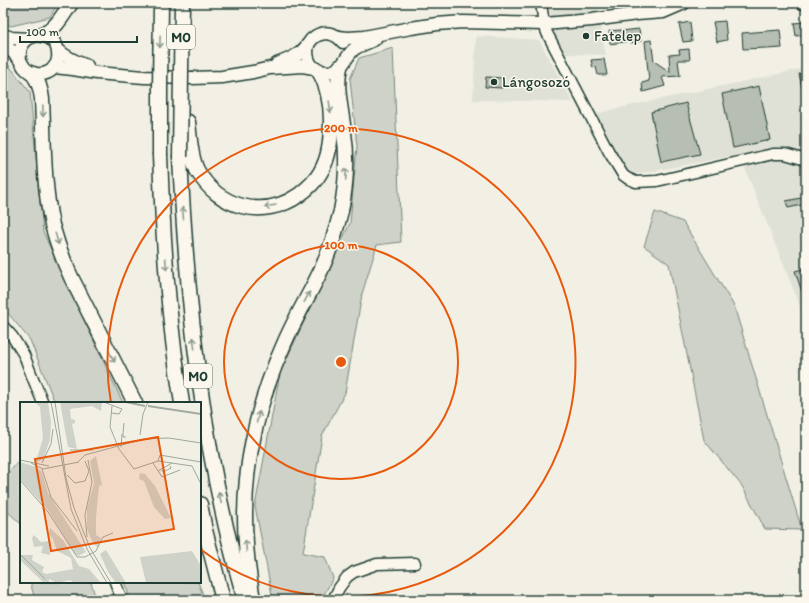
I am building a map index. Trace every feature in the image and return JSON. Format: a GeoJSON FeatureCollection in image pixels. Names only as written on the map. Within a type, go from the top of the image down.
{"type":"FeatureCollection","features":[{"type":"Feature","properties":{"kind":"highway"},"geometry":{"type":"LineString","coordinates":[[42,35],[52,30],[71,3]]}},
{"type":"Feature","properties":{"kind":"highway","name":"M0"},"geometry":{"type":"LineString","coordinates":[[161,3],[160,155],[162,206],[166,273],[175,362],[182,402]]}},
{"type":"Feature","properties":{"kind":"highway","name":"M0"},"geometry":{"type":"LineString","coordinates":[[182,3],[180,157],[182,209],[194,344],[217,487],[245,600]]}},
{"type":"Feature","properties":{"kind":"highway"},"geometry":{"type":"LineString","coordinates":[[253,600],[246,544],[245,521],[250,458],[258,416],[271,374],[293,324],[325,262],[341,210],[346,176],[345,140],[338,90],[338,75],[342,63]]}},
{"type":"Feature","properties":{"kind":"highway"},"geometry":{"type":"LineString","coordinates":[[181,72],[192,157],[203,180],[211,189],[230,202],[263,208],[283,203],[304,191],[315,181],[326,161],[330,141],[330,104],[323,77],[316,69]]}},
{"type":"Feature","properties":{"kind":"highway"},"geometry":{"type":"LineString","coordinates":[[34,74],[41,89],[46,181],[52,225],[63,260],[134,402]]}},
{"type":"Feature","properties":{"kind":"highway"},"geometry":{"type":"LineString","coordinates":[[201,508],[223,600]]}},
{"type":"Feature","properties":{"kind":"highway"},"geometry":{"type":"LineString","coordinates":[[201,552],[216,575]]}},
{"type":"Feature","properties":{"kind":"main road"},"geometry":{"type":"LineString","coordinates":[[637,14],[669,3]]}},
{"type":"Feature","properties":{"kind":"main road"},"geometry":{"type":"LineString","coordinates":[[338,37],[354,38],[425,25],[456,23],[544,24],[592,20],[663,12],[684,3]]}},
{"type":"Feature","properties":{"kind":"main road"},"geometry":{"type":"LineString","coordinates":[[54,67],[144,78],[222,77],[270,68],[303,66],[328,72],[336,70],[352,51],[393,32]]}},
{"type":"Feature","properties":{"kind":"main road"},"geometry":{"type":"LineString","coordinates":[[270,68],[295,56],[308,45],[313,38],[323,33],[333,34],[341,40],[346,51],[342,63]]}},
{"type":"Feature","properties":{"kind":"main road"},"geometry":{"type":"LineString","coordinates":[[3,35],[12,38],[27,39]]}},
{"type":"Feature","properties":{"kind":"main road"},"geometry":{"type":"LineString","coordinates":[[42,35],[53,40],[59,56],[54,67],[50,71],[34,74],[23,66],[19,54],[20,48],[27,39],[32,36],[42,35]]}},
{"type":"Feature","properties":{"kind":"main road"},"geometry":{"type":"LineString","coordinates":[[3,44],[20,60]]}},
{"type":"Feature","properties":{"kind":"main road"},"geometry":{"type":"LineString","coordinates":[[308,45],[308,60],[316,69]]}},
{"type":"Feature","properties":{"kind":"main road"},"geometry":{"type":"LineString","coordinates":[[58,50],[66,57],[74,61],[115,74]]}},
{"type":"Feature","properties":{"kind":"street"},"geometry":{"type":"LineString","coordinates":[[541,3],[547,33],[609,152],[623,175],[636,182],[657,181],[773,154],[785,154],[806,160]]}},
{"type":"Feature","properties":{"kind":"street"},"geometry":{"type":"LineString","coordinates":[[3,326],[12,336],[24,355],[43,402]]}},
{"type":"Feature","properties":{"kind":"street"},"geometry":{"type":"LineString","coordinates":[[333,600],[338,588],[347,577],[354,572],[377,564],[414,562]]}},
{"type":"Feature","properties":{"kind":"street"},"geometry":{"type":"LineString","coordinates":[[115,583],[122,600]]}},
{"type":"Feature","properties":{"kind":"shaded area"},"geometry":{"type":"Polygon","coordinates":[[[3,3],[58,3],[50,17],[11,26],[3,23],[3,3]]]}},
{"type":"Feature","properties":{"kind":"shaded area"},"geometry":{"type":"Polygon","coordinates":[[[548,3],[639,3],[600,6],[601,29],[606,55],[564,54],[556,38],[548,3]]]}},
{"type":"Feature","properties":{"kind":"shaded area"},"geometry":{"type":"Polygon","coordinates":[[[476,36],[539,40],[573,102],[473,100],[476,36]]]}},
{"type":"Feature","properties":{"kind":"shaded area"},"geometry":{"type":"Polygon","coordinates":[[[393,48],[401,242],[377,245],[362,294],[345,393],[322,436],[303,553],[325,557],[333,578],[321,600],[273,600],[255,506],[280,373],[350,223],[357,146],[350,79],[359,58],[393,48]]]}},
{"type":"Feature","properties":{"kind":"shaded area"},"geometry":{"type":"Polygon","coordinates":[[[3,58],[30,92],[43,232],[123,402],[55,402],[30,340],[3,307],[3,58]]]}},
{"type":"Feature","properties":{"kind":"shaded area"},"geometry":{"type":"Polygon","coordinates":[[[806,68],[806,156],[781,147],[622,177],[594,114],[637,104],[806,68]]]}},
{"type":"Feature","properties":{"kind":"shaded area"},"geometry":{"type":"Polygon","coordinates":[[[771,159],[789,161],[806,167],[806,321],[744,166],[771,159]]]}},
{"type":"Feature","properties":{"kind":"shaded area"},"geometry":{"type":"Polygon","coordinates":[[[655,212],[683,222],[734,306],[802,530],[765,529],[742,486],[704,440],[669,264],[644,246],[655,212]]]}},
{"type":"Feature","properties":{"kind":"shaded area"},"geometry":{"type":"Polygon","coordinates":[[[20,461],[20,523],[7,511],[4,497],[7,474],[20,461]]]}},
{"type":"Feature","properties":{"kind":"shaded area"},"geometry":{"type":"Polygon","coordinates":[[[31,583],[91,583],[96,600],[35,600],[31,583]]]}},
{"type":"Feature","properties":{"kind":"shaded area"},"geometry":{"type":"Polygon","coordinates":[[[124,583],[198,583],[205,600],[131,600],[124,583]]]}},
{"type":"Feature","properties":{"kind":"building"},"geometry":{"type":"Polygon","coordinates":[[[725,21],[727,40],[717,42],[713,22],[725,21]]]}},
{"type":"Feature","properties":{"kind":"building"},"geometry":{"type":"Polygon","coordinates":[[[690,22],[692,41],[683,42],[679,24],[690,22]]]}},
{"type":"Feature","properties":{"kind":"building"},"geometry":{"type":"Polygon","coordinates":[[[804,22],[806,35],[796,36],[794,23],[804,22]]]}},
{"type":"Feature","properties":{"kind":"building"},"geometry":{"type":"Polygon","coordinates":[[[639,29],[641,41],[610,44],[609,31],[639,29]]]}},
{"type":"Feature","properties":{"kind":"building"},"geometry":{"type":"Polygon","coordinates":[[[780,30],[782,48],[743,49],[742,33],[780,30]]]}},
{"type":"Feature","properties":{"kind":"building"},"geometry":{"type":"Polygon","coordinates":[[[651,40],[654,61],[670,72],[669,55],[680,54],[679,50],[689,49],[690,60],[678,60],[680,76],[662,77],[665,86],[643,92],[642,83],[649,81],[645,41],[651,40]]]}},
{"type":"Feature","properties":{"kind":"building"},"geometry":{"type":"Polygon","coordinates":[[[604,59],[607,75],[598,75],[596,67],[593,68],[591,60],[604,59]]]}},
{"type":"Feature","properties":{"kind":"building"},"geometry":{"type":"Polygon","coordinates":[[[806,73],[806,91],[803,92],[799,74],[806,73]]]}},
{"type":"Feature","properties":{"kind":"building"},"geometry":{"type":"Polygon","coordinates":[[[486,77],[502,78],[502,88],[485,87],[486,77]]]}},
{"type":"Feature","properties":{"kind":"building"},"geometry":{"type":"Polygon","coordinates":[[[759,86],[770,140],[733,148],[722,94],[759,86]]]}},
{"type":"Feature","properties":{"kind":"building"},"geometry":{"type":"Polygon","coordinates":[[[686,103],[700,154],[661,162],[651,112],[686,103]]]}},
{"type":"Feature","properties":{"kind":"building"},"geometry":{"type":"Polygon","coordinates":[[[806,197],[806,204],[788,208],[786,201],[806,197]]]}},
{"type":"Feature","properties":{"kind":"building"},"geometry":{"type":"Polygon","coordinates":[[[802,269],[806,279],[806,301],[795,271],[802,269]]]}},
{"type":"Feature","properties":{"kind":"place","name":"Fatelep"},"geometry":{"type":"Point","coordinates":[586,36]}},
{"type":"Feature","properties":{"kind":"place","name":"Lángosozó"},"geometry":{"type":"Point","coordinates":[494,82]}}]}
